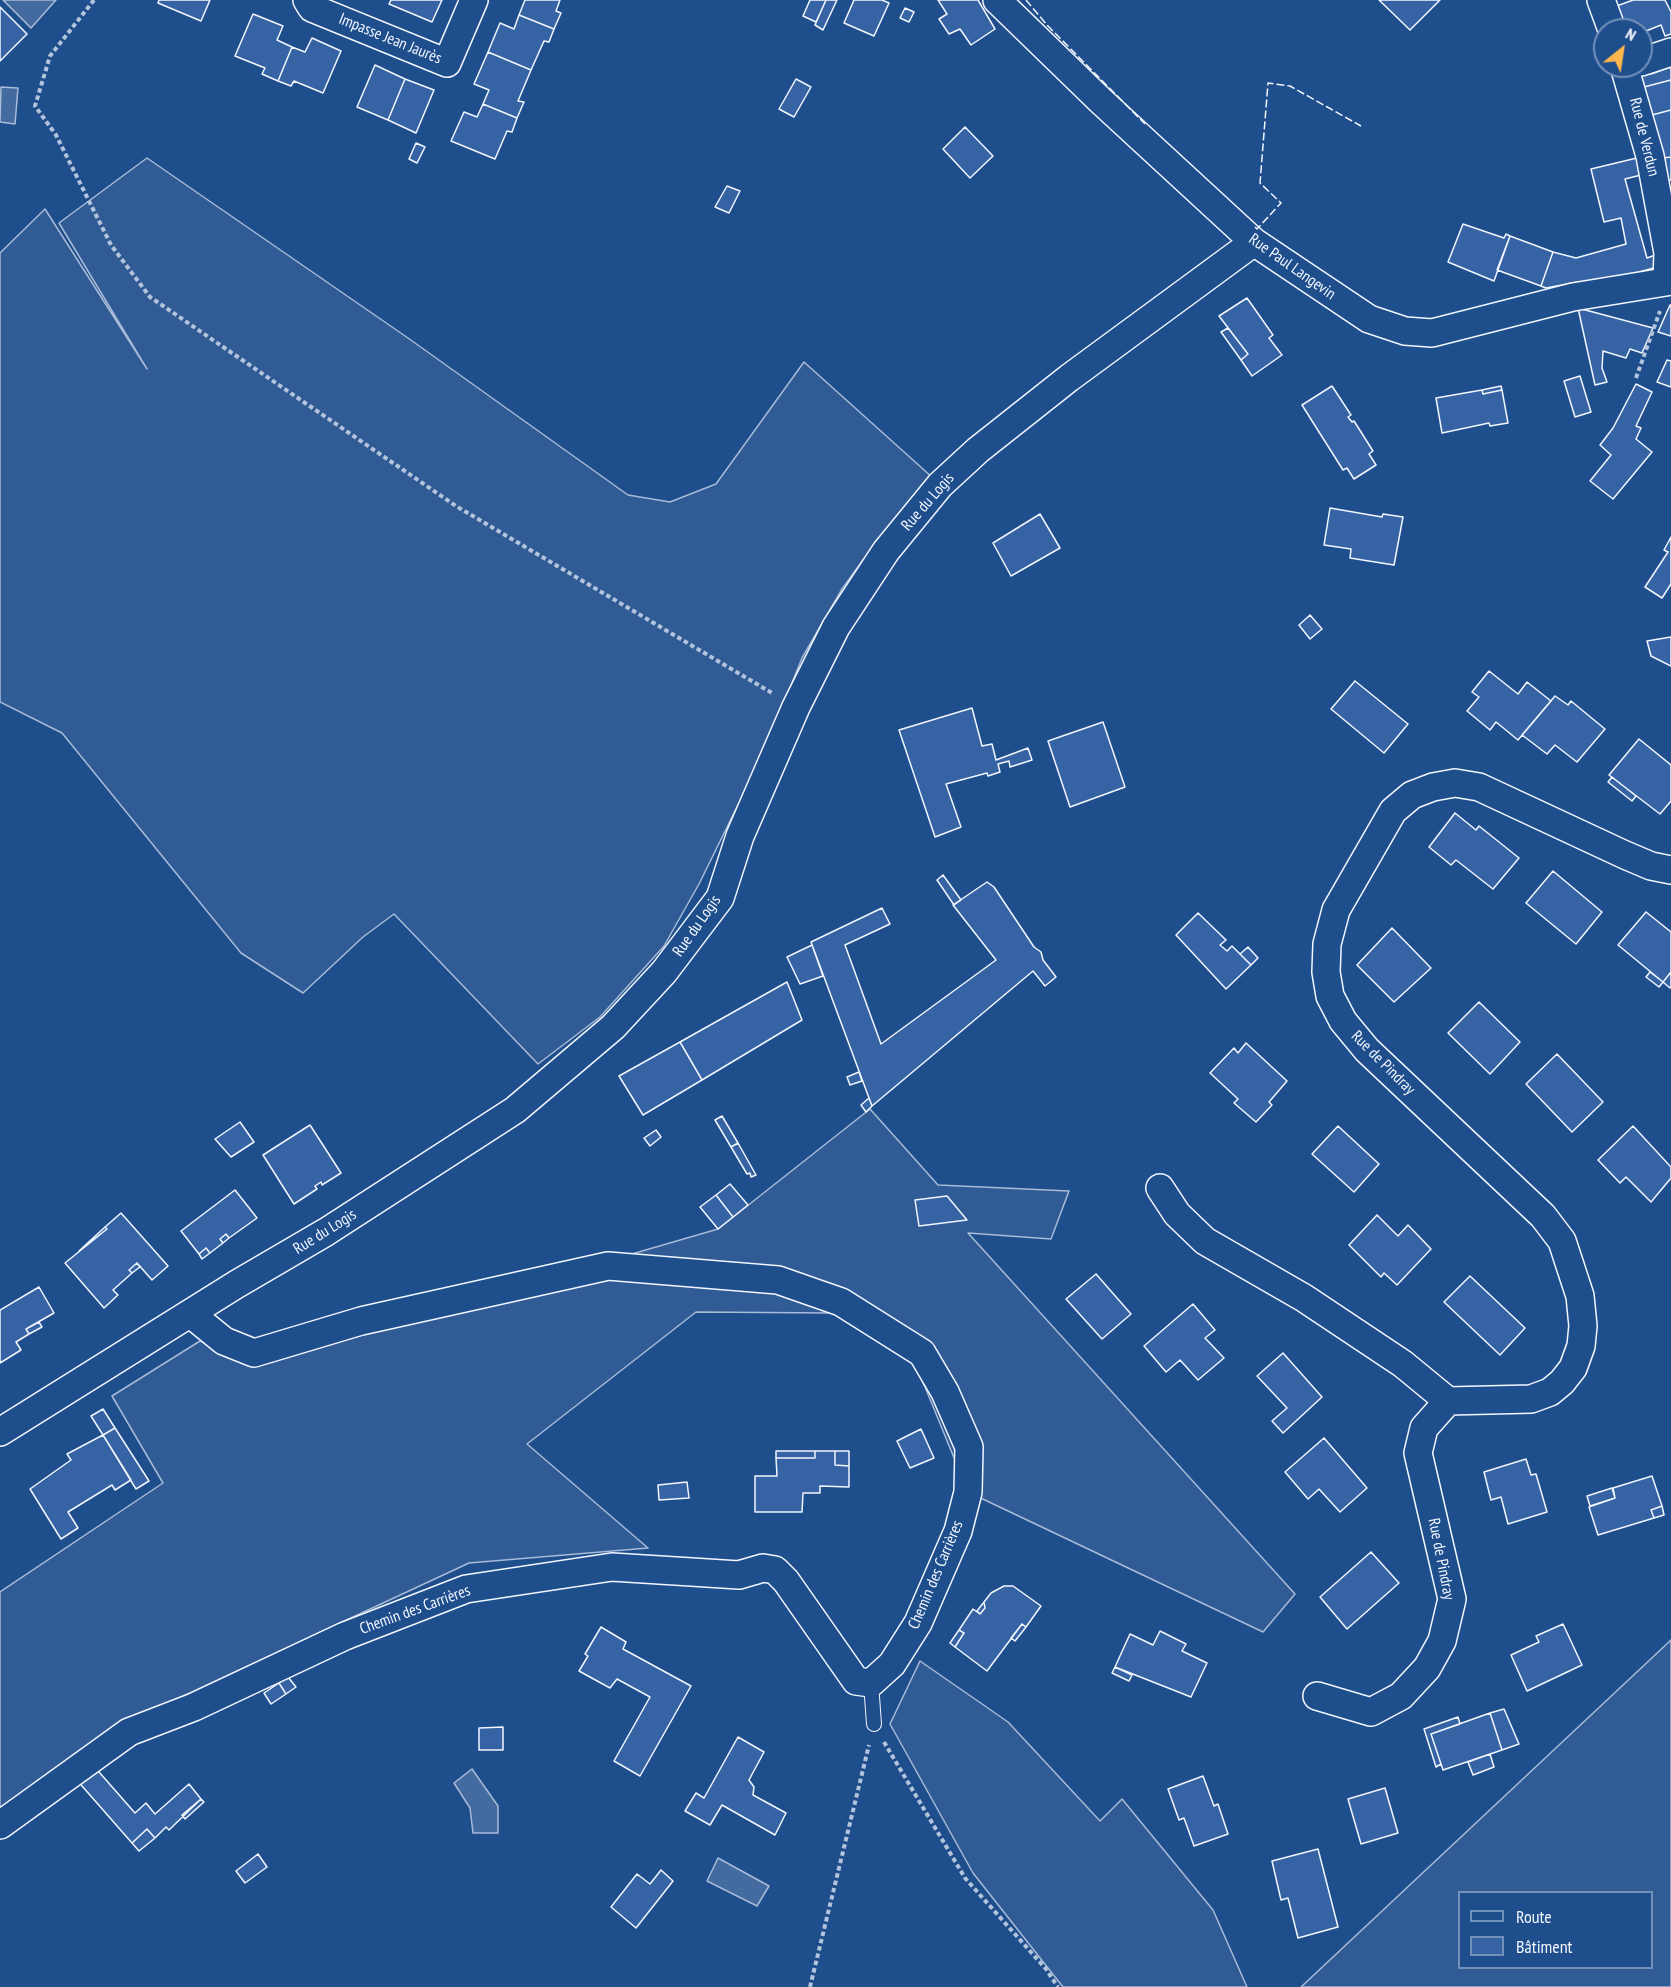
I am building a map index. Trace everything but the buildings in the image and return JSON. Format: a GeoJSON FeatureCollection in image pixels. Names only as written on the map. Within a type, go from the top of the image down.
{"type":"FeatureCollection","features":[{"type":"Feature","properties":{"kind":"street","name":"Impasse Jean Jaurès"},"geometry":{"type":"LineString","coordinates":[[307,0],[312,8],[447,63],[474,0]]}},
{"type":"Feature","properties":{"kind":"street","name":"Rue Paul Langevin"},"geometry":{"type":"LineString","coordinates":[[997,0],[1101,101],[1254,242],[1369,319],[1405,331],[1432,333],[1456,329],[1573,297],[1669,281]]}},
{"type":"Feature","properties":{"kind":"street"},"geometry":{"type":"LineString","coordinates":[[1601,0],[1608,18]]}},
{"type":"Feature","properties":{"kind":"street"},"geometry":{"type":"LineString","coordinates":[[1653,58],[1671,52]]}},
{"type":"Feature","properties":{"kind":"street","name":"Rue de Verdun"},"geometry":{"type":"LineString","coordinates":[[1628,78],[1650,156],[1668,253],[1669,281]]}},
{"type":"Feature","properties":{"kind":"street","name":"Rue du Logis"},"geometry":{"type":"LineString","coordinates":[[0,1432],[192,1315],[237,1284],[326,1232],[515,1110],[612,1027],[664,972],[720,898],[740,836],[796,707],[836,627],[859,589],[940,485],[978,450],[1069,378],[1254,242]]}},
{"type":"Feature","properties":{"kind":"street","name":"Rue de Pindray"},"geometry":{"type":"LineString","coordinates":[[1317,1696],[1371,1712],[1401,1696],[1427,1668],[1442,1641],[1452,1599],[1418,1453],[1424,1428],[1448,1401],[1531,1399],[1550,1392],[1563,1382],[1573,1368],[1581,1346],[1583,1326],[1580,1296],[1563,1241],[1543,1216],[1367,1050],[1343,1021],[1330,996],[1326,972],[1327,944],[1336,910],[1392,811],[1412,795],[1433,787],[1455,783],[1479,787],[1504,797],[1634,859],[1671,870]]}},
{"type":"Feature","properties":{"kind":"street"},"geometry":{"type":"LineString","coordinates":[[1160,1188],[1184,1222],[1205,1241],[1304,1298],[1403,1364],[1448,1401]]}},
{"type":"Feature","properties":{"kind":"street","name":"Chemin des Carrières"},"geometry":{"type":"LineString","coordinates":[[0,1825],[129,1732],[194,1707],[345,1636],[466,1589],[612,1567],[739,1575],[763,1569],[775,1570],[786,1581],[856,1681],[871,1683],[892,1664],[918,1623],[958,1531],[968,1492],[969,1447],[945,1392],[922,1353],[841,1302],[778,1280],[608,1266],[361,1321],[254,1353],[224,1341],[192,1315]]}},
{"type":"Feature","properties":{"kind":"lane"},"geometry":{"type":"LineString","coordinates":[[871,1683],[874,1724]]}},
{"type":"Feature","properties":{"kind":"path"},"geometry":{"type":"LineString","coordinates":[[94,0],[50,56],[35,106],[56,135],[111,245],[150,297],[456,506],[796,707]]}},
{"type":"Feature","properties":{"kind":"path"},"geometry":{"type":"LineString","coordinates":[[1636,378],[1657,327],[1669,281]]}},
{"type":"Feature","properties":{"kind":"path"},"geometry":{"type":"LineString","coordinates":[[810,1987],[874,1724]]}},
{"type":"Feature","properties":{"kind":"path"},"geometry":{"type":"LineString","coordinates":[[874,1724],[965,1878],[1046,1969],[1058,1987]]}},
{"type":"Feature","properties":{"kind":"shaded area"},"geometry":{"type":"Polygon","coordinates":[[[3,0],[56,0],[31,28],[3,0]]]}},
{"type":"Feature","properties":{"kind":"shaded area"},"geometry":{"type":"Polygon","coordinates":[[[1,87],[18,88],[15,124],[0,122],[1,87]]]}},
{"type":"Feature","properties":{"kind":"shaded area"},"geometry":{"type":"Polygon","coordinates":[[[147,158],[408,338],[628,495],[670,502],[716,484],[804,362],[933,478],[863,560],[842,589],[802,658],[764,752],[699,884],[664,946],[600,1017],[538,1064],[394,914],[363,937],[303,993],[241,953],[62,733],[0,702],[0,253],[45,209],[147,369],[59,223],[147,158]]]}},
{"type":"Feature","properties":{"kind":"shaded area"},"geometry":{"type":"Polygon","coordinates":[[[870,1109],[938,1185],[1069,1191],[1051,1239],[968,1233],[1295,1594],[1263,1632],[968,1492],[916,1365],[833,1313],[696,1312],[527,1444],[648,1548],[469,1563],[119,1726],[0,1809],[0,1592],[163,1483],[112,1396],[200,1341],[253,1364],[718,1229],[870,1109]]]}},
{"type":"Feature","properties":{"kind":"shaded area"},"geometry":{"type":"Polygon","coordinates":[[[1671,1640],[1671,1987],[1301,1987],[1671,1640]]]}},
{"type":"Feature","properties":{"kind":"shaded area"},"geometry":{"type":"Polygon","coordinates":[[[920,1661],[1008,1722],[1100,1821],[1122,1799],[1213,1910],[1247,1987],[1063,1987],[973,1873],[890,1724],[920,1661]]]}},
{"type":"Feature","properties":{"kind":"shaded area"},"geometry":{"type":"Polygon","coordinates":[[[472,1769],[498,1806],[498,1833],[473,1833],[470,1808],[454,1783],[472,1769]]]}},
{"type":"Feature","properties":{"kind":"shaded area"},"geometry":{"type":"Polygon","coordinates":[[[718,1858],[769,1886],[757,1906],[707,1881],[718,1858]]]}},
{"type":"Feature","properties":{"kind":"fence"},"geometry":{"type":"LineString","coordinates":[[1026,0],[1047,25],[1145,124]]}},
{"type":"Feature","properties":{"kind":"fence"},"geometry":{"type":"LineString","coordinates":[[1255,227],[1257,229],[1281,203],[1260,183],[1268,83],[1290,86],[1361,126]]}}]}
